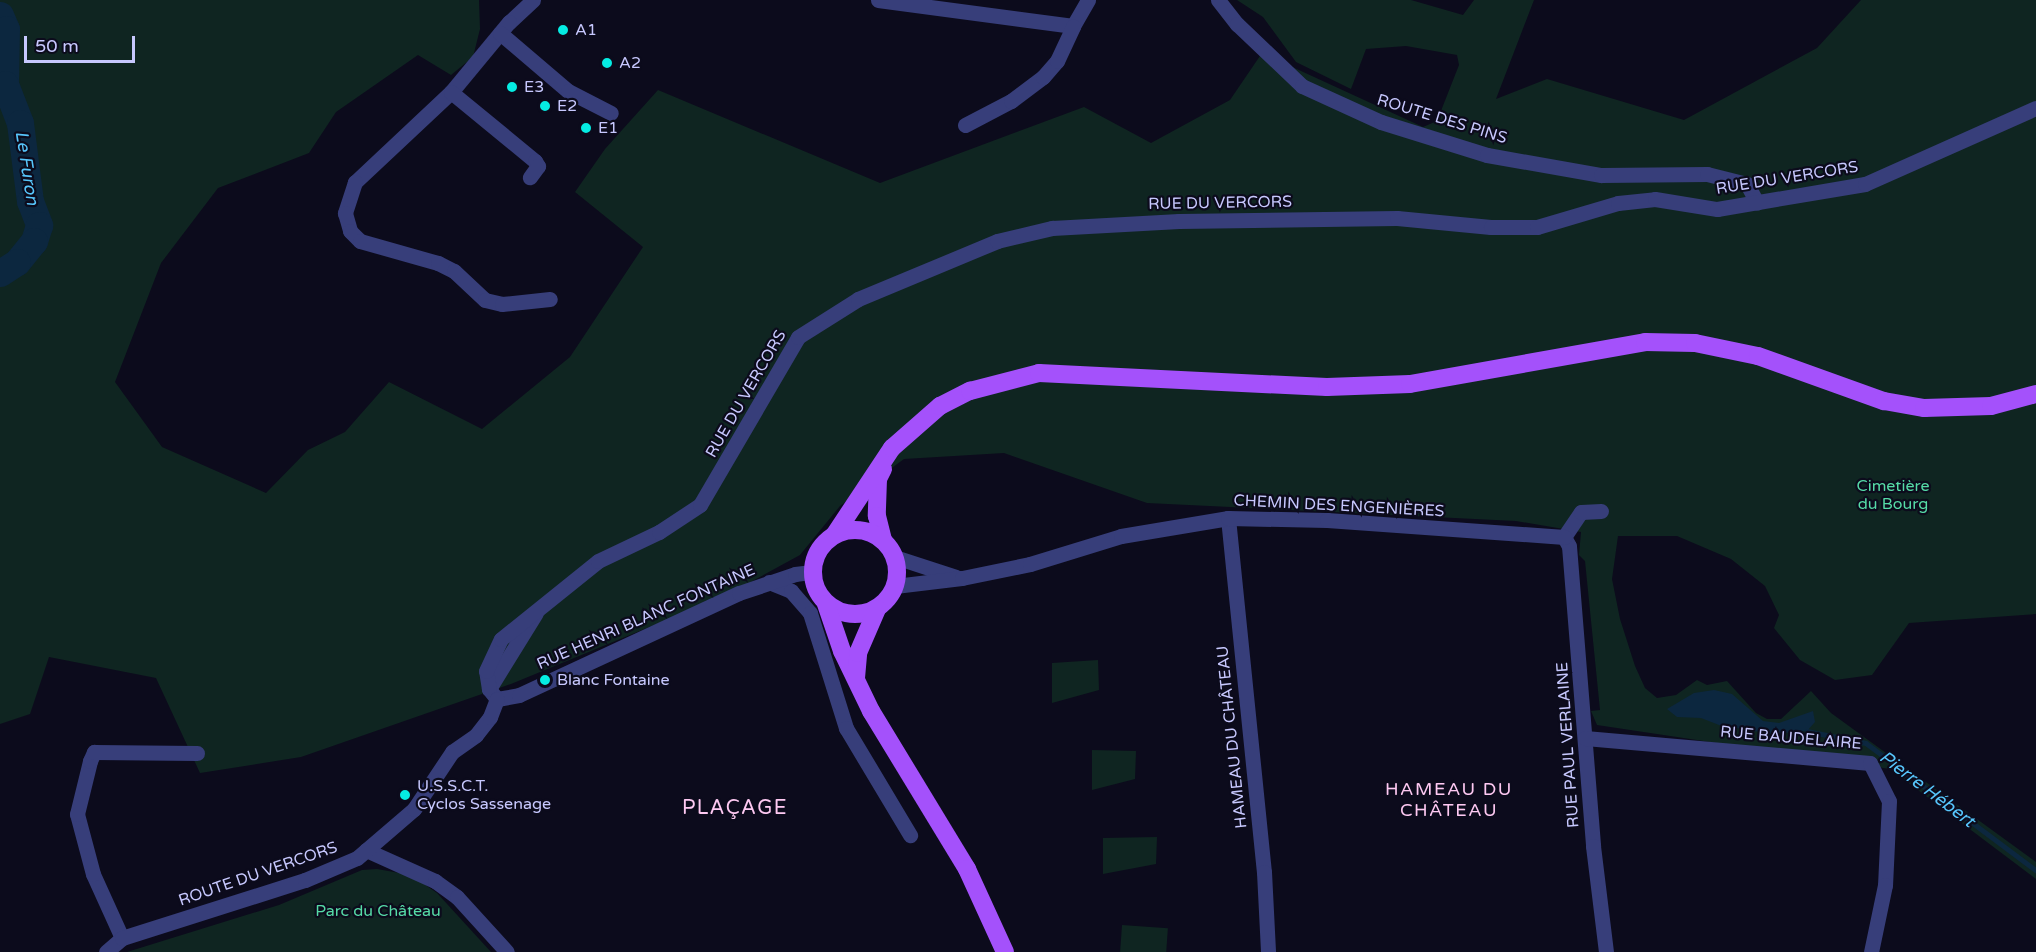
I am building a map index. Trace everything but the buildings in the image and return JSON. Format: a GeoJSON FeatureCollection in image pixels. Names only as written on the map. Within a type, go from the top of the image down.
{"type":"FeatureCollection","features":[{"type":"Feature","properties":{"kind":"main road"},"geometry":{"type":"LineString","coordinates":[[1005,952],[967,869],[876,720],[826,604],[815,590],[812,572],[815,557],[836,534],[891,448],[940,406],[981,388],[1039,373],[1327,387],[1410,384],[1645,342],[1695,343],[1728,348],[1884,401],[1924,408],[1991,406],[2036,394]]}},
{"type":"Feature","properties":{"kind":"main road"},"geometry":{"type":"LineString","coordinates":[[856,678],[858,653],[878,609],[895,586],[895,557],[883,540],[877,516],[878,479],[891,448]]}},
{"type":"Feature","properties":{"kind":"main road"},"geometry":{"type":"LineString","coordinates":[[836,534],[852,530],[869,532],[883,540]]}},
{"type":"Feature","properties":{"kind":"main road"},"geometry":{"type":"LineString","coordinates":[[826,604],[842,613],[860,615],[878,609]]}},
{"type":"Feature","properties":{"kind":"street"},"geometry":{"type":"LineString","coordinates":[[533,0],[500,33],[451,92],[355,182],[345,213],[350,231],[360,241],[438,263],[454,271],[485,300],[502,304],[550,298]]}},
{"type":"Feature","properties":{"kind":"street"},"geometry":{"type":"LineString","coordinates":[[878,0],[1073,26]]}},
{"type":"Feature","properties":{"kind":"street"},"geometry":{"type":"LineString","coordinates":[[965,125],[1011,101],[1043,77],[1057,61],[1088,0]]}},
{"type":"Feature","properties":{"kind":"street","name":"ROUTE DES PINS"},"geometry":{"type":"LineString","coordinates":[[1218,0],[1237,24],[1302,86],[1381,122],[1487,155],[1601,175],[1707,174],[1747,184],[1757,203]]}},
{"type":"Feature","properties":{"kind":"street"},"geometry":{"type":"LineString","coordinates":[[500,33],[568,92],[611,113]]}},
{"type":"Feature","properties":{"kind":"street"},"geometry":{"type":"LineString","coordinates":[[451,92],[535,161],[538,166],[530,177]]}},
{"type":"Feature","properties":{"kind":"street","name":"RUE DU VERCORS"},"geometry":{"type":"LineString","coordinates":[[493,694],[536,613],[598,561],[659,532],[700,505],[798,337],[858,299],[997,241],[1052,228],[1179,221],[1397,218],[1491,227],[1537,227],[1628,202],[1655,199],[1717,210],[1865,184],[2036,108]]}},
{"type":"Feature","properties":{"kind":"street"},"geometry":{"type":"LineString","coordinates":[[1563,537],[1581,512],[1601,511]]}},
{"type":"Feature","properties":{"kind":"street","name":"CHEMIN DES ENGENIÈRES"},"geometry":{"type":"LineString","coordinates":[[895,586],[962,578],[1030,564],[1121,536],[1228,518],[1327,519],[1563,537]]}},
{"type":"Feature","properties":{"kind":"street","name":"HAMEAU DU CHÂTEAU"},"geometry":{"type":"LineString","coordinates":[[1228,518],[1264,872],[1268,952]]}},
{"type":"Feature","properties":{"kind":"street","name":"RUE PAUL VERLAINE"},"geometry":{"type":"LineString","coordinates":[[1563,537],[1569,546],[1606,952]]}},
{"type":"Feature","properties":{"kind":"street","name":"CHEMIN DES ENGENIÈRES"},"geometry":{"type":"LineString","coordinates":[[895,557],[962,578]]}},
{"type":"Feature","properties":{"kind":"street","name":"RUE HENRI BLANC FONTAINE"},"geometry":{"type":"LineString","coordinates":[[493,694],[519,695],[770,582],[812,572]]}},
{"type":"Feature","properties":{"kind":"street"},"geometry":{"type":"LineString","coordinates":[[770,582],[791,591],[810,614],[846,728],[910,835]]}},
{"type":"Feature","properties":{"kind":"street","name":"ROUTE DU VERCORS"},"geometry":{"type":"LineString","coordinates":[[106,952],[122,938],[327,872],[366,849],[414,809],[452,752],[476,735],[490,717],[493,694]]}},
{"type":"Feature","properties":{"kind":"street","name":"RUE BAUDELAIRE"},"geometry":{"type":"LineString","coordinates":[[1586,738],[1870,763],[1889,801],[1885,885],[1871,952]]}},
{"type":"Feature","properties":{"kind":"street"},"geometry":{"type":"LineString","coordinates":[[122,938],[93,874],[77,814],[90,761],[94,752],[197,753]]}},
{"type":"Feature","properties":{"kind":"street"},"geometry":{"type":"LineString","coordinates":[[366,849],[435,881],[457,897],[507,952]]}},
{"type":"Feature","properties":{"kind":"green space","name":"Cimetière du Bourg"},"geometry":{"type":"Polygon","coordinates":[[[0,0],[479,0],[480,29],[473,57],[451,75],[418,55],[336,112],[309,153],[218,188],[161,263],[115,382],[162,447],[266,493],[308,450],[345,432],[389,382],[482,429],[570,357],[643,247],[575,192],[605,149],[658,90],[880,183],[1084,107],[1151,143],[1230,100],[1262,53],[1423,127],[1437,121],[1459,65],[1457,55],[1406,46],[1366,49],[1351,89],[1296,62],[1263,17],[1237,0],[1411,0],[1463,15],[1474,0],[1534,0],[1496,99],[1547,79],[1684,120],[1817,48],[1861,0],[2036,0],[2036,614],[1909,623],[1872,675],[1835,680],[1800,660],[1774,628],[1779,615],[1765,586],[1731,559],[1677,536],[1618,536],[1612,579],[1620,619],[1635,666],[1645,688],[1657,698],[1676,695],[1697,680],[1707,685],[1727,681],[1756,713],[1767,719],[1781,719],[1811,691],[1831,713],[2036,862],[2036,879],[1890,769],[1597,725],[1591,711],[1600,710],[1585,561],[1579,555],[1581,532],[1516,521],[1147,503],[1004,453],[904,459],[840,506],[800,555],[727,595],[511,684],[301,757],[200,773],[156,678],[49,657],[30,714],[0,724],[0,0]]]}},
{"type":"Feature","properties":{"kind":"green space"},"geometry":{"type":"Polygon","coordinates":[[[1098,660],[1099,690],[1052,703],[1052,663],[1098,660]]]}},
{"type":"Feature","properties":{"kind":"green space"},"geometry":{"type":"Polygon","coordinates":[[[1092,750],[1136,751],[1135,779],[1092,790],[1092,750]]]}},
{"type":"Feature","properties":{"kind":"green space"},"geometry":{"type":"Polygon","coordinates":[[[1157,837],[1156,864],[1103,874],[1103,838],[1157,837]]]}},
{"type":"Feature","properties":{"kind":"green space","name":"Parc du Château"},"geometry":{"type":"Polygon","coordinates":[[[377,869],[411,875],[437,893],[491,952],[127,952],[279,905],[362,870],[377,869]]]}},
{"type":"Feature","properties":{"kind":"green space"},"geometry":{"type":"Polygon","coordinates":[[[1122,925],[1168,928],[1166,952],[1120,952],[1122,925]]]}},
{"type":"Feature","properties":{"kind":"water"},"geometry":{"type":"Polygon","coordinates":[[[1714,690],[1732,694],[1763,721],[1779,723],[1813,711],[1815,722],[1807,731],[1771,734],[1719,725],[1701,718],[1677,717],[1667,709],[1694,693],[1714,690]]]}},
{"type":"Feature","properties":{"kind":"waterway","name":"Le Furon"},"geometry":{"type":"LineString","coordinates":[[0,15],[6,29],[5,84],[20,123],[30,201],[39,225],[34,241],[17,262],[0,273]]}},
{"type":"Feature","properties":{"kind":"waterway","name":"Pierre Hébert"},"geometry":{"type":"LineString","coordinates":[[1807,731],[1866,743],[2036,870]]}},
{"type":"Feature","properties":{"kind":"place","name":"A1"},"geometry":{"type":"Point","coordinates":[563,30]}},
{"type":"Feature","properties":{"kind":"place","name":"A2"},"geometry":{"type":"Point","coordinates":[607,63]}},
{"type":"Feature","properties":{"kind":"place","name":"E3"},"geometry":{"type":"Point","coordinates":[512,87]}},
{"type":"Feature","properties":{"kind":"place","name":"E2"},"geometry":{"type":"Point","coordinates":[545,106]}},
{"type":"Feature","properties":{"kind":"place","name":"E1"},"geometry":{"type":"Point","coordinates":[586,128]}},
{"type":"Feature","properties":{"kind":"place","name":"Blanc Fontaine"},"geometry":{"type":"Point","coordinates":[545,680]}},
{"type":"Feature","properties":{"kind":"place","name":"U.S.S.C.T. Cyclos Sassenage"},"geometry":{"type":"Point","coordinates":[405,795]}},
{"type":"Feature","properties":{"kind":"district","name":"HAMEAU DU CHÂTEAU"},"geometry":{"type":"Point","coordinates":[1449,800]}},
{"type":"Feature","properties":{"kind":"district","name":"PLAÇAGE"},"geometry":{"type":"Point","coordinates":[735,808]}}]}
